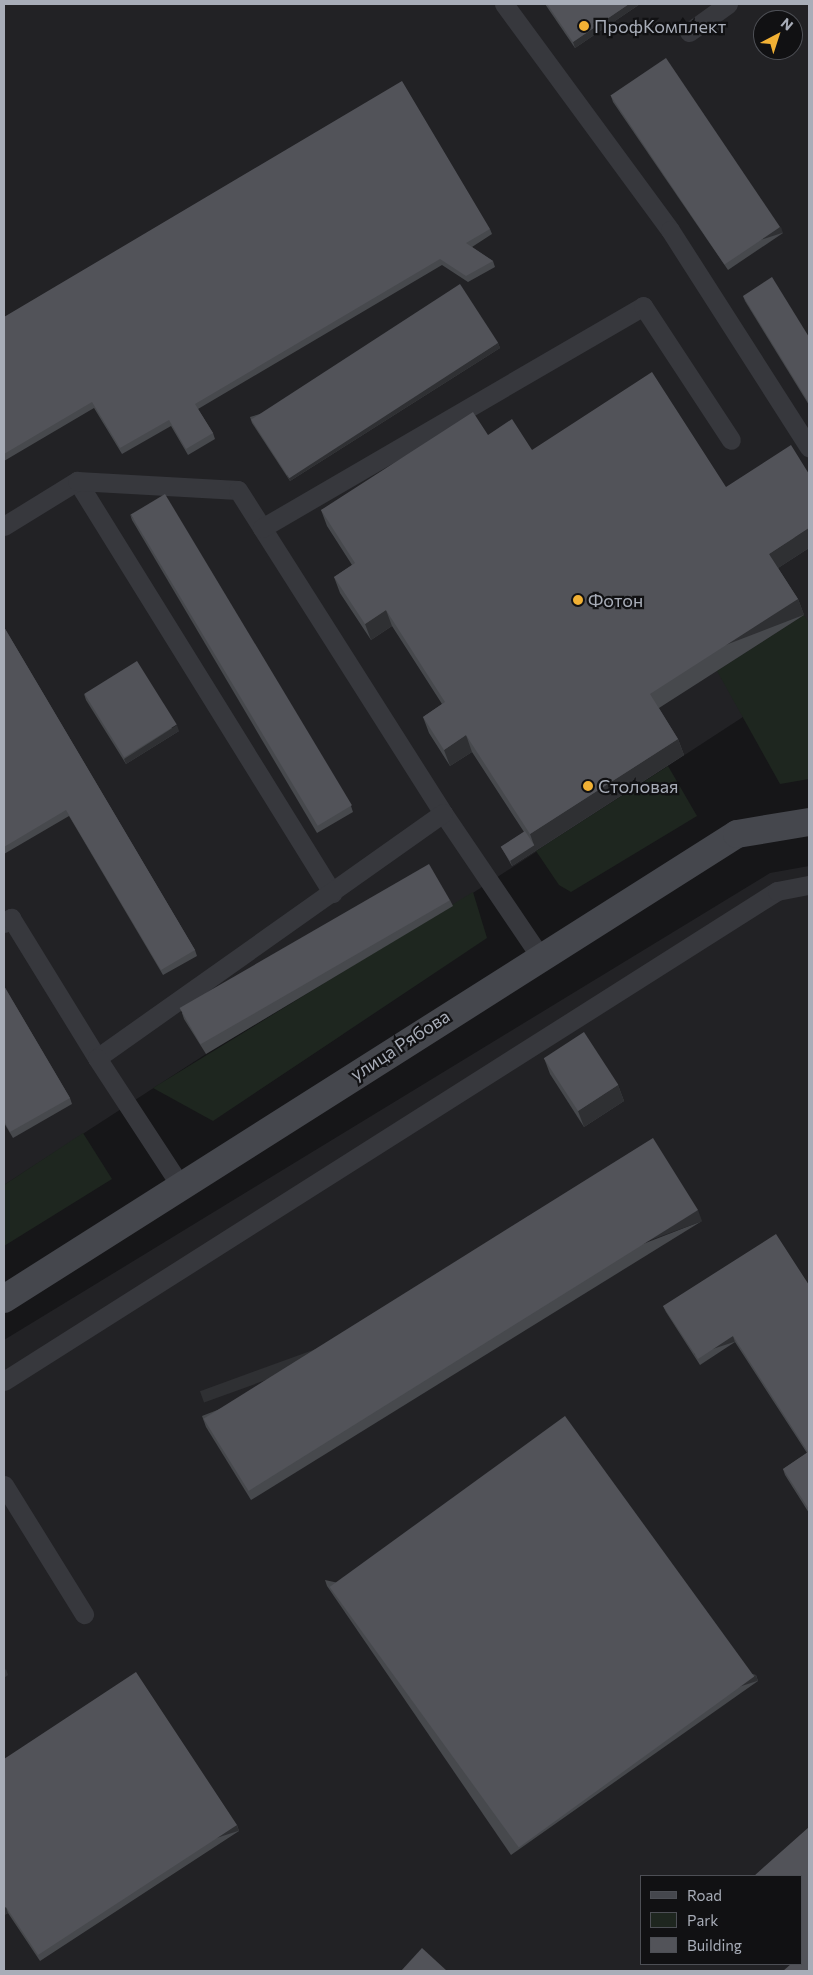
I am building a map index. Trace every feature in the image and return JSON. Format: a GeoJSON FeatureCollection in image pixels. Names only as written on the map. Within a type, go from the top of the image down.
{"type":"FeatureCollection","features":[{"type":"Feature","properties":{"kind":"street","name":"улица Рябова"},"geometry":{"type":"LineString","coordinates":[[4,1299],[539,955],[737,834],[809,822]]}},
{"type":"Feature","properties":{"kind":"lane"},"geometry":{"type":"LineString","coordinates":[[504,4],[670,230],[809,447]]}},
{"type":"Feature","properties":{"kind":"lane"},"geometry":{"type":"LineString","coordinates":[[690,32],[728,4]]}},
{"type":"Feature","properties":{"kind":"lane"},"geometry":{"type":"LineString","coordinates":[[262,528],[643,306],[730,440]]}},
{"type":"Feature","properties":{"kind":"lane"},"geometry":{"type":"LineString","coordinates":[[77,481],[332,893]]}},
{"type":"Feature","properties":{"kind":"lane"},"geometry":{"type":"LineString","coordinates":[[4,526],[77,481],[238,490],[443,813],[539,955]]}},
{"type":"Feature","properties":{"kind":"lane"},"geometry":{"type":"LineString","coordinates":[[97,1058],[443,813]]}},
{"type":"Feature","properties":{"kind":"lane"},"geometry":{"type":"LineString","coordinates":[[4,1381],[777,891],[809,885]]}},
{"type":"Feature","properties":{"kind":"lane"},"geometry":{"type":"LineString","coordinates":[[4,923],[11,918],[97,1058],[180,1185]]}},
{"type":"Feature","properties":{"kind":"lane"},"geometry":{"type":"LineString","coordinates":[[4,1485],[84,1614]]}},
{"type":"Feature","properties":{"kind":"shaded area"},"geometry":{"type":"Polygon","coordinates":[[[4,4],[809,4],[809,674],[453,906],[206,1054],[4,1185],[4,4]]]}},
{"type":"Feature","properties":{"kind":"shaded area"},"geometry":{"type":"Polygon","coordinates":[[[809,866],[809,1971],[4,1971],[4,1340],[770,873],[809,866]]]}},
{"type":"Feature","properties":{"kind":"green space"},"geometry":{"type":"Polygon","coordinates":[[[804,615],[809,623],[809,779],[780,784],[717,671],[804,615]]]}},
{"type":"Feature","properties":{"kind":"green space"},"geometry":{"type":"Polygon","coordinates":[[[668,766],[697,816],[571,892],[559,885],[536,851],[668,766]]]}},
{"type":"Feature","properties":{"kind":"green space"},"geometry":{"type":"Polygon","coordinates":[[[473,892],[487,938],[213,1121],[153,1088],[473,892]]]}},
{"type":"Feature","properties":{"kind":"green space"},"geometry":{"type":"Polygon","coordinates":[[[83,1133],[112,1179],[4,1246],[4,1185],[83,1133]]]}},
{"type":"Feature","properties":{"kind":"building","name":"ПрофКомплект"},"geometry":{"type":"Polygon","coordinates":[[[547,4],[629,4],[573,42],[547,4]]]}},
{"type":"Feature","properties":{"kind":"building"},"geometry":{"type":"Polygon","coordinates":[[[666,58],[780,227],[725,265],[610,95],[666,58]]]}},
{"type":"Feature","properties":{"kind":"building"},"geometry":{"type":"Polygon","coordinates":[[[402,81],[490,229],[466,243],[493,261],[466,276],[440,259],[195,404],[213,433],[186,449],[169,420],[120,448],[92,402],[4,454],[4,317],[402,81]]]}},
{"type":"Feature","properties":{"kind":"building"},"geometry":{"type":"Polygon","coordinates":[[[772,277],[809,337],[809,403],[743,296],[772,277]]]}},
{"type":"Feature","properties":{"kind":"building"},"geometry":{"type":"Polygon","coordinates":[[[460,284],[498,343],[289,478],[251,420],[460,284]]]}},
{"type":"Feature","properties":{"kind":"building"},"geometry":{"type":"Polygon","coordinates":[[[652,372],[726,487],[791,445],[809,474],[809,528],[769,554],[798,599],[650,694],[678,739],[530,834],[466,735],[444,750],[423,717],[445,702],[386,610],[365,624],[334,577],[355,563],[321,510],[473,412],[488,435],[512,419],[532,450],[652,372]]]}},
{"type":"Feature","properties":{"kind":"building"},"geometry":{"type":"Polygon","coordinates":[[[165,494],[352,805],[318,826],[131,515],[165,494]]]}},
{"type":"Feature","properties":{"kind":"building"},"geometry":{"type":"Polygon","coordinates":[[[4,627],[195,950],[161,970],[66,810],[4,847],[4,627]]]}},
{"type":"Feature","properties":{"kind":"building"},"geometry":{"type":"Polygon","coordinates":[[[137,661],[177,725],[124,757],[84,694],[137,661]]]}},
{"type":"Feature","properties":{"kind":"building"},"geometry":{"type":"Polygon","coordinates":[[[525,831],[534,845],[510,861],[501,847],[525,831]]]}},
{"type":"Feature","properties":{"kind":"building"},"geometry":{"type":"Polygon","coordinates":[[[429,864],[450,900],[201,1044],[180,1008],[429,864]]]}},
{"type":"Feature","properties":{"kind":"building"},"geometry":{"type":"Polygon","coordinates":[[[4,986],[70,1098],[10,1132],[4,1121],[4,986]]]}},
{"type":"Feature","properties":{"kind":"building"},"geometry":{"type":"Polygon","coordinates":[[[584,1032],[618,1085],[578,1111],[544,1058],[584,1032]]]}},
{"type":"Feature","properties":{"kind":"building"},"geometry":{"type":"Polygon","coordinates":[[[653,1138],[698,1210],[249,1491],[204,1419],[653,1138]]]}},
{"type":"Feature","properties":{"kind":"building"},"geometry":{"type":"Polygon","coordinates":[[[776,1234],[809,1285],[808,1508],[783,1469],[808,1452],[733,1336],[698,1359],[663,1306],[776,1234]]]}},
{"type":"Feature","properties":{"kind":"building"},"geometry":{"type":"Polygon","coordinates":[[[565,1416],[754,1677],[519,1848],[330,1587],[565,1416]]]}},
{"type":"Feature","properties":{"kind":"building"},"geometry":{"type":"Polygon","coordinates":[[[136,1672],[237,1825],[38,1955],[6,1907],[4,1908],[4,1759],[136,1672]]]}},
{"type":"Feature","properties":{"kind":"building"},"geometry":{"type":"Polygon","coordinates":[[[809,1827],[809,1971],[783,1971],[790,1965],[803,1965],[803,1875],[755,1875],[809,1827]]]}},
{"type":"Feature","properties":{"kind":"building"},"geometry":{"type":"Polygon","coordinates":[[[422,1948],[447,1971],[401,1971],[422,1948]]]}},
{"type":"Feature","properties":{"kind":"place","name":"ПрофКомплект"},"geometry":{"type":"Point","coordinates":[584,26]}},
{"type":"Feature","properties":{"kind":"place","name":"Фотон"},"geometry":{"type":"Point","coordinates":[578,600]}},
{"type":"Feature","properties":{"kind":"place","name":"Столовая"},"geometry":{"type":"Point","coordinates":[588,786]}}]}
